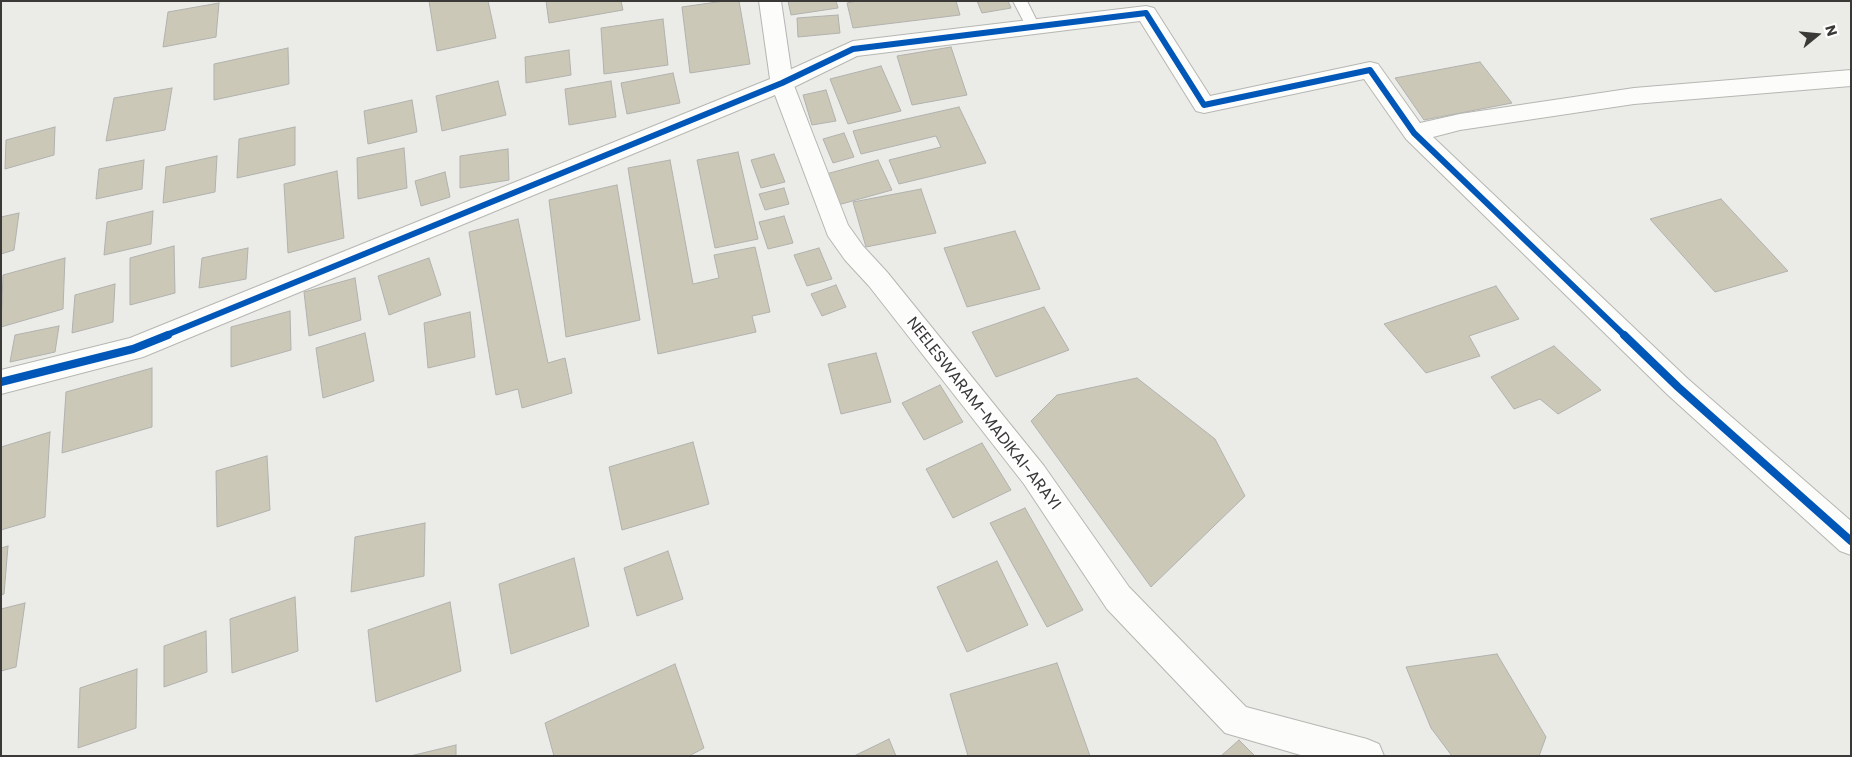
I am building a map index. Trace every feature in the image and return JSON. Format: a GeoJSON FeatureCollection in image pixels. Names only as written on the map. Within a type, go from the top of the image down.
{"type":"FeatureCollection","features":[{"type":"Feature","properties":{"kind":"street","name":"NEELESWARAM-MADIKAI-ARAYI"},"geometry":{"type":"LineString","coordinates":[[770,1],[782,83],[837,230],[1034,475],[1118,598],[1237,721],[1367,756]]}},
{"type":"Feature","properties":{"kind":"street"},"geometry":{"type":"LineString","coordinates":[[1,382],[133,349],[782,83],[853,49],[1146,13],[1204,105],[1370,70],[1414,133],[1678,387],[1851,541]]}},
{"type":"Feature","properties":{"kind":"street"},"geometry":{"type":"LineString","coordinates":[[1414,133],[1460,122],[1634,96],[1851,78]]}},
{"type":"Feature","properties":{"kind":"lane"},"geometry":{"type":"LineString","coordinates":[[1020,1],[1033,26]]}},
{"type":"Feature","properties":{"kind":"building"},"geometry":{"type":"Polygon","coordinates":[[[429,1],[488,1],[496,38],[437,51],[429,1]]]}},
{"type":"Feature","properties":{"kind":"building"},"geometry":{"type":"Polygon","coordinates":[[[546,1],[621,1],[623,10],[549,23],[546,1]]]}},
{"type":"Feature","properties":{"kind":"building"},"geometry":{"type":"Polygon","coordinates":[[[724,1],[739,1],[750,64],[690,73],[682,7],[724,1]]]}},
{"type":"Feature","properties":{"kind":"building"},"geometry":{"type":"Polygon","coordinates":[[[788,1],[836,1],[838,8],[791,15],[788,1]]]}},
{"type":"Feature","properties":{"kind":"building"},"geometry":{"type":"Polygon","coordinates":[[[857,1],[956,1],[960,15],[853,28],[847,3],[857,1]]]}},
{"type":"Feature","properties":{"kind":"building"},"geometry":{"type":"Polygon","coordinates":[[[977,1],[1008,1],[1011,8],[982,13],[977,1]]]}},
{"type":"Feature","properties":{"kind":"building"},"geometry":{"type":"Polygon","coordinates":[[[219,3],[216,37],[163,47],[168,12],[219,3]]]}},
{"type":"Feature","properties":{"kind":"building"},"geometry":{"type":"Polygon","coordinates":[[[838,15],[840,33],[798,37],[797,18],[838,15]]]}},
{"type":"Feature","properties":{"kind":"building"},"geometry":{"type":"Polygon","coordinates":[[[663,19],[668,65],[604,74],[601,28],[663,19]]]}},
{"type":"Feature","properties":{"kind":"building"},"geometry":{"type":"Polygon","coordinates":[[[951,47],[967,95],[912,105],[897,56],[951,47]]]}},
{"type":"Feature","properties":{"kind":"building"},"geometry":{"type":"Polygon","coordinates":[[[288,48],[289,84],[214,100],[214,64],[288,48]]]}},
{"type":"Feature","properties":{"kind":"building"},"geometry":{"type":"Polygon","coordinates":[[[569,50],[571,75],[526,83],[525,57],[569,50]]]}},
{"type":"Feature","properties":{"kind":"building"},"geometry":{"type":"Polygon","coordinates":[[[1480,62],[1512,103],[1424,120],[1395,78],[1480,62]]]}},
{"type":"Feature","properties":{"kind":"building"},"geometry":{"type":"Polygon","coordinates":[[[881,66],[901,111],[848,124],[830,79],[881,66]]]}},
{"type":"Feature","properties":{"kind":"building"},"geometry":{"type":"Polygon","coordinates":[[[673,73],[680,103],[627,114],[621,83],[673,73]]]}},
{"type":"Feature","properties":{"kind":"building"},"geometry":{"type":"Polygon","coordinates":[[[498,81],[506,115],[442,131],[436,96],[498,81]]]}},
{"type":"Feature","properties":{"kind":"building"},"geometry":{"type":"Polygon","coordinates":[[[611,81],[616,117],[569,125],[565,89],[611,81]]]}},
{"type":"Feature","properties":{"kind":"building"},"geometry":{"type":"Polygon","coordinates":[[[172,88],[165,130],[106,141],[114,98],[172,88]]]}},
{"type":"Feature","properties":{"kind":"building"},"geometry":{"type":"Polygon","coordinates":[[[826,90],[836,121],[812,125],[803,95],[826,90]]]}},
{"type":"Feature","properties":{"kind":"building"},"geometry":{"type":"Polygon","coordinates":[[[412,100],[417,132],[368,144],[364,111],[412,100]]]}},
{"type":"Feature","properties":{"kind":"building"},"geometry":{"type":"Polygon","coordinates":[[[959,107],[986,163],[899,184],[889,160],[941,147],[936,136],[861,154],[853,131],[959,107]]]}},
{"type":"Feature","properties":{"kind":"building"},"geometry":{"type":"Polygon","coordinates":[[[55,127],[54,155],[5,169],[6,140],[55,127]]]}},
{"type":"Feature","properties":{"kind":"building"},"geometry":{"type":"Polygon","coordinates":[[[295,127],[295,165],[237,178],[239,139],[295,127]]]}},
{"type":"Feature","properties":{"kind":"building"},"geometry":{"type":"Polygon","coordinates":[[[844,133],[854,157],[833,163],[823,139],[844,133]]]}},
{"type":"Feature","properties":{"kind":"building"},"geometry":{"type":"Polygon","coordinates":[[[404,148],[407,188],[358,199],[357,158],[404,148]]]}},
{"type":"Feature","properties":{"kind":"building"},"geometry":{"type":"Polygon","coordinates":[[[508,149],[509,180],[460,188],[460,156],[508,149]]]}},
{"type":"Feature","properties":{"kind":"building"},"geometry":{"type":"Polygon","coordinates":[[[738,152],[758,239],[715,248],[697,160],[738,152]]]}},
{"type":"Feature","properties":{"kind":"building"},"geometry":{"type":"Polygon","coordinates":[[[774,154],[785,182],[761,188],[751,160],[774,154]]]}},
{"type":"Feature","properties":{"kind":"building"},"geometry":{"type":"Polygon","coordinates":[[[217,156],[215,192],[163,203],[166,167],[217,156]]]}},
{"type":"Feature","properties":{"kind":"building"},"geometry":{"type":"Polygon","coordinates":[[[144,160],[142,189],[96,199],[99,169],[144,160]]]}},
{"type":"Feature","properties":{"kind":"building"},"geometry":{"type":"Polygon","coordinates":[[[670,160],[693,284],[719,278],[714,255],[755,247],[770,312],[752,316],[756,332],[658,354],[628,168],[670,160]]]}},
{"type":"Feature","properties":{"kind":"building"},"geometry":{"type":"Polygon","coordinates":[[[878,160],[892,190],[838,205],[826,174],[878,160]]]}},
{"type":"Feature","properties":{"kind":"building"},"geometry":{"type":"Polygon","coordinates":[[[337,171],[344,238],[288,253],[284,184],[337,171]]]}},
{"type":"Feature","properties":{"kind":"building"},"geometry":{"type":"Polygon","coordinates":[[[445,172],[450,197],[421,206],[415,181],[445,172]]]}},
{"type":"Feature","properties":{"kind":"building"},"geometry":{"type":"Polygon","coordinates":[[[617,185],[640,320],[566,337],[549,200],[617,185]]]}},
{"type":"Feature","properties":{"kind":"building"},"geometry":{"type":"Polygon","coordinates":[[[784,188],[789,204],[765,210],[759,194],[784,188]]]}},
{"type":"Feature","properties":{"kind":"building"},"geometry":{"type":"Polygon","coordinates":[[[921,189],[936,233],[866,247],[853,202],[921,189]]]}},
{"type":"Feature","properties":{"kind":"building"},"geometry":{"type":"Polygon","coordinates":[[[1721,199],[1788,271],[1715,292],[1650,219],[1721,199]]]}},
{"type":"Feature","properties":{"kind":"building"},"geometry":{"type":"Polygon","coordinates":[[[153,211],[151,244],[104,255],[107,222],[153,211]]]}},
{"type":"Feature","properties":{"kind":"building"},"geometry":{"type":"Polygon","coordinates":[[[19,213],[14,250],[1,254],[1,217],[19,213]]]}},
{"type":"Feature","properties":{"kind":"building"},"geometry":{"type":"Polygon","coordinates":[[[784,216],[793,243],[768,249],[759,222],[784,216]]]}},
{"type":"Feature","properties":{"kind":"building"},"geometry":{"type":"Polygon","coordinates":[[[518,219],[548,363],[565,358],[572,393],[522,408],[518,389],[496,395],[469,232],[518,219]]]}},
{"type":"Feature","properties":{"kind":"building"},"geometry":{"type":"Polygon","coordinates":[[[1015,231],[1040,289],[967,307],[944,248],[1015,231]]]}},
{"type":"Feature","properties":{"kind":"building"},"geometry":{"type":"Polygon","coordinates":[[[174,246],[175,293],[130,305],[130,258],[174,246]]]}},
{"type":"Feature","properties":{"kind":"building"},"geometry":{"type":"Polygon","coordinates":[[[248,248],[246,279],[199,288],[202,258],[248,248]]]}},
{"type":"Feature","properties":{"kind":"building"},"geometry":{"type":"Polygon","coordinates":[[[819,248],[832,279],[807,286],[794,255],[819,248]]]}},
{"type":"Feature","properties":{"kind":"building"},"geometry":{"type":"Polygon","coordinates":[[[65,258],[63,309],[1,327],[3,275],[65,258]]]}},
{"type":"Feature","properties":{"kind":"building"},"geometry":{"type":"Polygon","coordinates":[[[429,258],[441,295],[389,315],[378,276],[429,258]]]}},
{"type":"Feature","properties":{"kind":"building"},"geometry":{"type":"Polygon","coordinates":[[[355,278],[361,320],[309,336],[304,292],[355,278]]]}},
{"type":"Feature","properties":{"kind":"building"},"geometry":{"type":"Polygon","coordinates":[[[115,284],[113,322],[72,333],[75,295],[115,284]]]}},
{"type":"Feature","properties":{"kind":"building"},"geometry":{"type":"Polygon","coordinates":[[[836,285],[846,307],[822,316],[811,294],[836,285]]]}},
{"type":"Feature","properties":{"kind":"building"},"geometry":{"type":"Polygon","coordinates":[[[1496,286],[1519,319],[1469,336],[1480,356],[1426,373],[1384,324],[1496,286]]]}},
{"type":"Feature","properties":{"kind":"building"},"geometry":{"type":"Polygon","coordinates":[[[1044,307],[1069,350],[996,377],[972,332],[1044,307]]]}},
{"type":"Feature","properties":{"kind":"building"},"geometry":{"type":"Polygon","coordinates":[[[290,311],[291,350],[231,367],[231,327],[290,311]]]}},
{"type":"Feature","properties":{"kind":"building"},"geometry":{"type":"Polygon","coordinates":[[[470,312],[475,357],[428,368],[424,323],[470,312]]]}},
{"type":"Feature","properties":{"kind":"building"},"geometry":{"type":"Polygon","coordinates":[[[59,326],[55,352],[10,362],[15,335],[59,326]]]}},
{"type":"Feature","properties":{"kind":"building"},"geometry":{"type":"Polygon","coordinates":[[[365,333],[374,381],[323,398],[316,348],[365,333]]]}},
{"type":"Feature","properties":{"kind":"building"},"geometry":{"type":"Polygon","coordinates":[[[1554,346],[1601,390],[1558,414],[1540,399],[1514,409],[1491,377],[1554,346]]]}},
{"type":"Feature","properties":{"kind":"building"},"geometry":{"type":"Polygon","coordinates":[[[876,353],[891,402],[841,414],[828,364],[876,353]]]}},
{"type":"Feature","properties":{"kind":"building"},"geometry":{"type":"Polygon","coordinates":[[[152,368],[152,427],[62,453],[66,392],[152,368]]]}},
{"type":"Feature","properties":{"kind":"building"},"geometry":{"type":"Polygon","coordinates":[[[1137,378],[1215,439],[1245,496],[1151,587],[1031,421],[1057,395],[1137,378]]]}},
{"type":"Feature","properties":{"kind":"building"},"geometry":{"type":"Polygon","coordinates":[[[940,385],[963,422],[924,440],[902,403],[940,385]]]}},
{"type":"Feature","properties":{"kind":"building"},"geometry":{"type":"Polygon","coordinates":[[[50,432],[45,517],[1,530],[1,447],[50,432]]]}},
{"type":"Feature","properties":{"kind":"building"},"geometry":{"type":"Polygon","coordinates":[[[693,442],[709,504],[622,530],[609,467],[693,442]]]}},
{"type":"Feature","properties":{"kind":"building"},"geometry":{"type":"Polygon","coordinates":[[[982,443],[1011,490],[953,518],[926,469],[982,443]]]}},
{"type":"Feature","properties":{"kind":"building"},"geometry":{"type":"Polygon","coordinates":[[[267,456],[270,510],[217,527],[216,471],[267,456]]]}},
{"type":"Feature","properties":{"kind":"building"},"geometry":{"type":"Polygon","coordinates":[[[1025,508],[1083,610],[1047,627],[990,523],[1025,508]]]}},
{"type":"Feature","properties":{"kind":"building"},"geometry":{"type":"Polygon","coordinates":[[[425,523],[424,576],[351,592],[355,537],[425,523]]]}},
{"type":"Feature","properties":{"kind":"building"},"geometry":{"type":"Polygon","coordinates":[[[8,546],[4,594],[1,595],[1,548],[8,546]]]}},
{"type":"Feature","properties":{"kind":"building"},"geometry":{"type":"Polygon","coordinates":[[[668,551],[683,599],[637,616],[624,568],[668,551]]]}},
{"type":"Feature","properties":{"kind":"building"},"geometry":{"type":"Polygon","coordinates":[[[574,558],[589,626],[511,654],[499,584],[574,558]]]}},
{"type":"Feature","properties":{"kind":"building"},"geometry":{"type":"Polygon","coordinates":[[[997,561],[1028,625],[967,652],[937,587],[997,561]]]}},
{"type":"Feature","properties":{"kind":"building"},"geometry":{"type":"Polygon","coordinates":[[[295,597],[298,651],[232,673],[230,619],[295,597]]]}},
{"type":"Feature","properties":{"kind":"building"},"geometry":{"type":"Polygon","coordinates":[[[450,602],[461,671],[376,702],[368,630],[450,602]]]}},
{"type":"Feature","properties":{"kind":"building"},"geometry":{"type":"Polygon","coordinates":[[[25,603],[16,667],[1,671],[1,609],[25,603]]]}},
{"type":"Feature","properties":{"kind":"building"},"geometry":{"type":"Polygon","coordinates":[[[206,631],[207,672],[164,687],[164,646],[206,631]]]}},
{"type":"Feature","properties":{"kind":"building"},"geometry":{"type":"Polygon","coordinates":[[[1497,654],[1546,737],[1539,756],[1452,756],[1431,728],[1406,667],[1497,654]]]}},
{"type":"Feature","properties":{"kind":"building"},"geometry":{"type":"Polygon","coordinates":[[[1057,663],[1090,756],[968,756],[950,694],[1057,663]]]}},
{"type":"Feature","properties":{"kind":"building"},"geometry":{"type":"Polygon","coordinates":[[[675,664],[704,748],[689,756],[554,756],[545,723],[675,664]]]}},
{"type":"Feature","properties":{"kind":"building"},"geometry":{"type":"Polygon","coordinates":[[[137,669],[136,728],[78,748],[80,688],[137,669]]]}},
{"type":"Feature","properties":{"kind":"building"},"geometry":{"type":"Polygon","coordinates":[[[889,739],[896,756],[854,756],[889,739]]]}},
{"type":"Feature","properties":{"kind":"building"},"geometry":{"type":"Polygon","coordinates":[[[1239,740],[1255,756],[1221,756],[1239,740]]]}},
{"type":"Feature","properties":{"kind":"building"},"geometry":{"type":"Polygon","coordinates":[[[456,745],[456,756],[410,756],[456,745]]]}},
{"type":"Feature","properties":{"kind":"cycle path"},"geometry":{"type":"LineString","coordinates":[[1,382],[133,349],[782,83],[853,49],[1146,13],[1204,105],[1370,70],[1414,133],[1678,387],[1851,541]]}}]}
